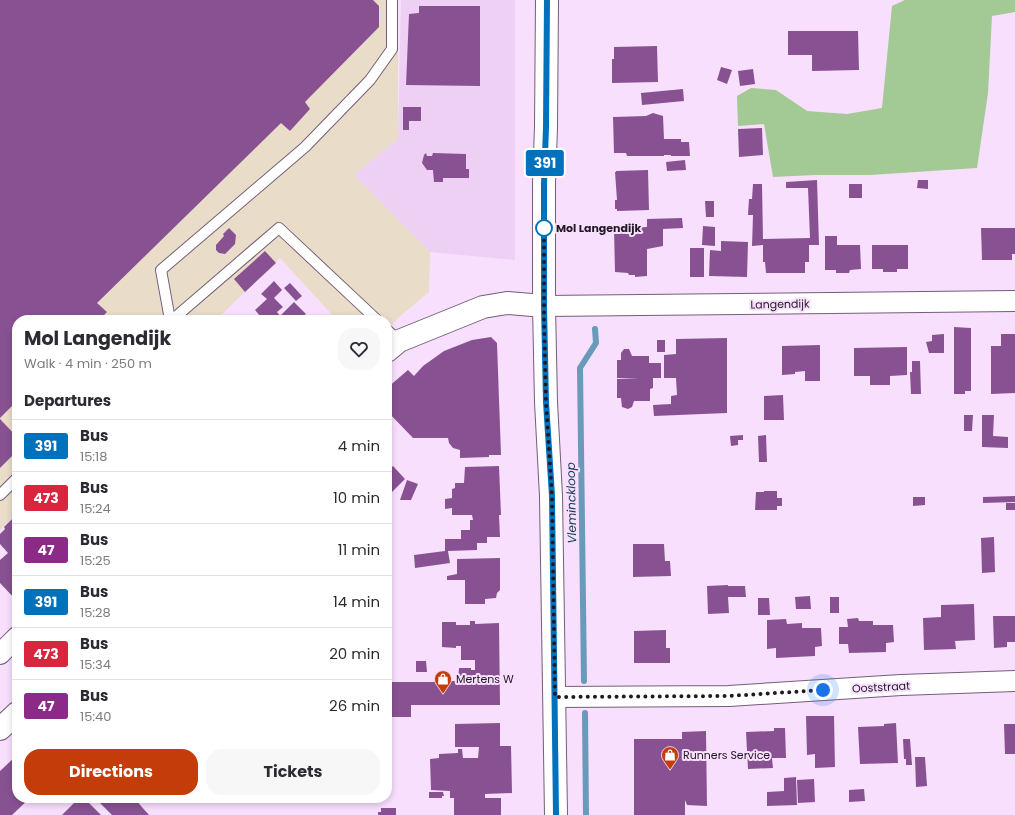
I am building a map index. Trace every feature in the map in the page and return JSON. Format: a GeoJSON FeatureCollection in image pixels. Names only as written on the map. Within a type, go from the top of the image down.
{"type":"FeatureCollection","features":[{"type":"Feature","properties":{"kind":"main road"},"geometry":{"type":"LineString","coordinates":[[547,0],[544,306],[546,402],[552,496],[556,815]]}},
{"type":"Feature","properties":{"kind":"main road"},"geometry":{"type":"LineString","coordinates":[[392,340],[484,307],[507,303],[544,306]]}},
{"type":"Feature","properties":{"kind":"main road"},"geometry":{"type":"LineString","coordinates":[[0,729],[12,718]]}},
{"type":"Feature","properties":{"kind":"street","name":"Langendijk"},"geometry":{"type":"LineString","coordinates":[[544,306],[1015,301]]}},
{"type":"Feature","properties":{"kind":"street"},"geometry":{"type":"LineString","coordinates":[[0,654],[12,642]]}},
{"type":"Feature","properties":{"kind":"street","name":"Ooststraat"},"geometry":{"type":"LineString","coordinates":[[555,697],[729,696],[901,685],[1015,681]]}},
{"type":"Feature","properties":{"kind":"lane"},"geometry":{"type":"LineString","coordinates":[[170,315],[162,270],[305,146],[370,80],[392,49],[392,0]]}},
{"type":"Feature","properties":{"kind":"lane"},"geometry":{"type":"LineString","coordinates":[[177,315],[279,228],[372,315]]}},
{"type":"Feature","properties":{"kind":"lane"},"geometry":{"type":"LineString","coordinates":[[0,495],[12,483]]}},
{"type":"Feature","properties":{"kind":"shaded area"},"geometry":{"type":"Polygon","coordinates":[[[0,0],[398,0],[398,139],[354,175],[430,252],[429,292],[392,325],[392,315],[332,315],[280,258],[221,315],[12,315],[12,518],[0,530],[0,0]]]}},
{"type":"Feature","properties":{"kind":"shaded area"},"geometry":{"type":"Polygon","coordinates":[[[401,0],[515,0],[515,260],[430,252],[354,175],[398,138],[401,0]]]}},
{"type":"Feature","properties":{"kind":"green space"},"geometry":{"type":"Polygon","coordinates":[[[905,0],[1015,0],[1015,12],[992,16],[988,93],[977,168],[870,175],[773,177],[764,124],[738,126],[737,96],[751,88],[776,90],[807,111],[847,114],[882,108],[892,6],[905,0]]]}},
{"type":"Feature","properties":{"kind":"building"},"geometry":{"type":"Polygon","coordinates":[[[0,0],[373,0],[379,6],[379,27],[305,102],[310,109],[290,131],[281,123],[97,303],[107,312],[104,315],[12,315],[12,406],[0,418],[0,0]]]}},
{"type":"Feature","properties":{"kind":"building"},"geometry":{"type":"Polygon","coordinates":[[[419,6],[480,6],[480,86],[406,85],[409,14],[419,13],[419,6]]]}},
{"type":"Feature","properties":{"kind":"building"},"geometry":{"type":"Polygon","coordinates":[[[788,31],[858,31],[859,70],[812,71],[812,55],[788,55],[788,31]]]}},
{"type":"Feature","properties":{"kind":"building"},"geometry":{"type":"Polygon","coordinates":[[[657,46],[658,82],[612,83],[612,59],[614,59],[614,47],[657,46]]]}},
{"type":"Feature","properties":{"kind":"building"},"geometry":{"type":"Polygon","coordinates":[[[721,67],[732,70],[727,84],[717,80],[721,67]]]}},
{"type":"Feature","properties":{"kind":"building"},"geometry":{"type":"Polygon","coordinates":[[[753,69],[755,84],[740,86],[738,71],[753,69]]]}},
{"type":"Feature","properties":{"kind":"building"},"geometry":{"type":"Polygon","coordinates":[[[683,89],[684,101],[642,105],[641,93],[683,89]]]}},
{"type":"Feature","properties":{"kind":"building"},"geometry":{"type":"Polygon","coordinates":[[[403,107],[421,107],[421,121],[409,121],[409,130],[403,130],[403,107]]]}},
{"type":"Feature","properties":{"kind":"building"},"geometry":{"type":"Polygon","coordinates":[[[653,113],[663,116],[664,139],[681,139],[681,142],[689,142],[690,156],[627,156],[626,153],[614,153],[613,117],[646,116],[653,113]]]}},
{"type":"Feature","properties":{"kind":"building"},"geometry":{"type":"Polygon","coordinates":[[[762,128],[763,155],[739,157],[738,129],[762,128]]]}},
{"type":"Feature","properties":{"kind":"building"},"geometry":{"type":"Polygon","coordinates":[[[426,153],[427,156],[432,156],[433,153],[466,154],[466,169],[469,169],[469,178],[443,178],[443,182],[434,182],[433,170],[427,170],[422,163],[426,153]]]}},
{"type":"Feature","properties":{"kind":"building"},"geometry":{"type":"Polygon","coordinates":[[[685,160],[686,170],[667,171],[666,162],[685,160]]]}},
{"type":"Feature","properties":{"kind":"building"},"geometry":{"type":"Polygon","coordinates":[[[648,170],[649,210],[617,211],[617,209],[615,209],[615,200],[617,200],[615,172],[648,170]]]}},
{"type":"Feature","properties":{"kind":"building"},"geometry":{"type":"Polygon","coordinates":[[[817,180],[819,245],[809,245],[809,262],[805,262],[805,273],[766,273],[765,262],[763,262],[763,245],[752,246],[753,215],[748,215],[749,199],[752,199],[753,184],[762,184],[763,239],[810,238],[808,188],[786,188],[786,182],[817,180]]]}},
{"type":"Feature","properties":{"kind":"building"},"geometry":{"type":"Polygon","coordinates":[[[918,180],[928,180],[928,189],[917,188],[918,180]]]}},
{"type":"Feature","properties":{"kind":"building"},"geometry":{"type":"Polygon","coordinates":[[[849,184],[862,184],[862,198],[849,198],[849,184]]]}},
{"type":"Feature","properties":{"kind":"building"},"geometry":{"type":"Polygon","coordinates":[[[705,201],[714,201],[714,217],[706,217],[705,201]]]}},
{"type":"Feature","properties":{"kind":"building"},"geometry":{"type":"Polygon","coordinates":[[[682,218],[683,228],[663,229],[663,246],[647,249],[647,276],[635,277],[635,275],[629,275],[628,273],[615,272],[614,228],[647,227],[647,219],[682,218]]]}},
{"type":"Feature","properties":{"kind":"building"},"geometry":{"type":"Polygon","coordinates":[[[703,226],[715,227],[715,246],[702,245],[703,226]]]}},
{"type":"Feature","properties":{"kind":"building"},"geometry":{"type":"Polygon","coordinates":[[[229,228],[236,235],[235,244],[225,254],[219,253],[216,250],[216,245],[229,228]]]}},
{"type":"Feature","properties":{"kind":"building"},"geometry":{"type":"Polygon","coordinates":[[[981,228],[1015,228],[1015,254],[1012,254],[1012,260],[982,260],[981,228]]]}},
{"type":"Feature","properties":{"kind":"building"},"geometry":{"type":"Polygon","coordinates":[[[825,236],[837,236],[837,245],[860,245],[861,269],[850,270],[849,273],[836,273],[836,270],[825,270],[825,236]]]}},
{"type":"Feature","properties":{"kind":"building"},"geometry":{"type":"Polygon","coordinates":[[[721,241],[748,242],[747,277],[709,276],[710,250],[721,251],[721,241]]]}},
{"type":"Feature","properties":{"kind":"building"},"geometry":{"type":"Polygon","coordinates":[[[872,245],[908,245],[908,269],[897,269],[897,272],[883,272],[883,269],[872,269],[872,245]]]}},
{"type":"Feature","properties":{"kind":"building"},"geometry":{"type":"Polygon","coordinates":[[[690,248],[704,248],[704,277],[690,277],[690,248]]]}},
{"type":"Feature","properties":{"kind":"building"},"geometry":{"type":"Polygon","coordinates":[[[265,251],[276,263],[245,292],[234,279],[265,251]]]}},
{"type":"Feature","properties":{"kind":"building"},"geometry":{"type":"Polygon","coordinates":[[[274,281],[282,290],[274,298],[283,307],[277,312],[279,315],[259,315],[255,310],[267,299],[261,294],[274,281]]]}},
{"type":"Feature","properties":{"kind":"building"},"geometry":{"type":"Polygon","coordinates":[[[290,283],[302,296],[296,301],[284,288],[290,283]]]}},
{"type":"Feature","properties":{"kind":"building"},"geometry":{"type":"Polygon","coordinates":[[[294,302],[306,314],[305,315],[281,315],[294,302]]]}},
{"type":"Feature","properties":{"kind":"building"},"geometry":{"type":"Polygon","coordinates":[[[954,327],[971,328],[971,391],[965,391],[965,394],[954,394],[954,327]]]}},
{"type":"Feature","properties":{"kind":"building"},"geometry":{"type":"Polygon","coordinates":[[[944,334],[944,353],[929,353],[926,342],[932,341],[932,335],[944,334]]]}},
{"type":"Feature","properties":{"kind":"building"},"geometry":{"type":"Polygon","coordinates":[[[1001,334],[1015,334],[1015,393],[991,394],[991,346],[1001,346],[1001,334]]]}},
{"type":"Feature","properties":{"kind":"building"},"geometry":{"type":"Polygon","coordinates":[[[491,337],[497,343],[501,455],[460,458],[460,450],[453,448],[449,443],[448,438],[413,438],[392,416],[392,384],[408,370],[414,376],[423,366],[444,351],[472,340],[491,337]]]}},
{"type":"Feature","properties":{"kind":"building"},"geometry":{"type":"Polygon","coordinates":[[[727,338],[727,413],[654,416],[653,405],[671,404],[671,396],[677,395],[676,378],[664,378],[664,355],[676,354],[676,339],[727,338]]]}},
{"type":"Feature","properties":{"kind":"building"},"geometry":{"type":"Polygon","coordinates":[[[657,340],[665,340],[665,352],[657,352],[657,340]]]}},
{"type":"Feature","properties":{"kind":"building"},"geometry":{"type":"Polygon","coordinates":[[[820,345],[820,381],[805,381],[805,371],[795,372],[795,374],[782,375],[782,346],[820,345]]]}},
{"type":"Feature","properties":{"kind":"building"},"geometry":{"type":"Polygon","coordinates":[[[907,347],[907,375],[890,376],[890,385],[870,385],[870,376],[854,376],[854,348],[907,347]]]}},
{"type":"Feature","properties":{"kind":"building"},"geometry":{"type":"Polygon","coordinates":[[[624,349],[629,349],[632,356],[649,356],[649,363],[661,363],[661,378],[653,378],[653,388],[650,389],[650,401],[634,401],[632,407],[628,409],[622,407],[621,398],[617,398],[617,379],[639,378],[617,378],[617,360],[621,360],[621,353],[624,349]]]}},
{"type":"Feature","properties":{"kind":"building"},"geometry":{"type":"Polygon","coordinates":[[[912,361],[920,361],[921,394],[911,394],[910,372],[912,372],[912,361]]]}},
{"type":"Feature","properties":{"kind":"building"},"geometry":{"type":"Polygon","coordinates":[[[783,395],[784,420],[764,420],[764,396],[783,395]]]}},
{"type":"Feature","properties":{"kind":"building"},"geometry":{"type":"Polygon","coordinates":[[[964,415],[973,415],[972,431],[964,431],[964,415]]]}},
{"type":"Feature","properties":{"kind":"building"},"geometry":{"type":"Polygon","coordinates":[[[982,415],[994,415],[993,436],[1008,437],[1008,448],[982,447],[982,415]]]}},
{"type":"Feature","properties":{"kind":"building"},"geometry":{"type":"Polygon","coordinates":[[[0,419],[12,432],[12,456],[0,468],[0,419]]]}},
{"type":"Feature","properties":{"kind":"building"},"geometry":{"type":"Polygon","coordinates":[[[743,435],[743,440],[738,440],[738,445],[731,446],[730,436],[743,435]]]}},
{"type":"Feature","properties":{"kind":"building"},"geometry":{"type":"Polygon","coordinates":[[[766,435],[767,462],[759,462],[758,436],[766,435]]]}},
{"type":"Feature","properties":{"kind":"building"},"geometry":{"type":"Polygon","coordinates":[[[393,466],[405,479],[392,492],[393,466]]]}},
{"type":"Feature","properties":{"kind":"building"},"geometry":{"type":"Polygon","coordinates":[[[499,466],[501,515],[499,515],[500,537],[487,537],[487,543],[477,543],[477,550],[448,551],[450,563],[415,568],[414,555],[445,551],[445,539],[461,539],[461,530],[470,530],[470,520],[473,520],[472,515],[452,515],[452,508],[445,509],[445,499],[452,498],[452,489],[455,488],[455,483],[464,483],[465,467],[499,466]]]}},
{"type":"Feature","properties":{"kind":"building"},"geometry":{"type":"Polygon","coordinates":[[[407,480],[418,484],[411,500],[400,500],[407,480]]]}},
{"type":"Feature","properties":{"kind":"building"},"geometry":{"type":"Polygon","coordinates":[[[777,491],[777,498],[782,498],[782,506],[777,506],[777,510],[755,510],[756,492],[777,491]]]}},
{"type":"Feature","properties":{"kind":"building"},"geometry":{"type":"Polygon","coordinates":[[[1015,496],[1015,502],[983,503],[983,497],[1015,496]]]}},
{"type":"Feature","properties":{"kind":"building"},"geometry":{"type":"Polygon","coordinates":[[[913,497],[925,497],[925,505],[913,506],[913,497]]]}},
{"type":"Feature","properties":{"kind":"building"},"geometry":{"type":"Polygon","coordinates":[[[1006,503],[1015,503],[1015,510],[1006,510],[1006,503]]]}},
{"type":"Feature","properties":{"kind":"building"},"geometry":{"type":"Polygon","coordinates":[[[12,519],[12,596],[0,583],[0,560],[8,553],[0,544],[0,534],[5,529],[4,527],[12,519]]]}},
{"type":"Feature","properties":{"kind":"building"},"geometry":{"type":"Polygon","coordinates":[[[994,537],[995,572],[982,573],[981,538],[994,537]]]}},
{"type":"Feature","properties":{"kind":"building"},"geometry":{"type":"Polygon","coordinates":[[[633,544],[664,544],[665,561],[670,561],[671,576],[633,577],[633,544]]]}},
{"type":"Feature","properties":{"kind":"building"},"geometry":{"type":"Polygon","coordinates":[[[500,558],[500,590],[497,593],[496,598],[485,599],[485,604],[465,604],[465,580],[447,580],[447,576],[457,574],[457,559],[500,558]]]}},
{"type":"Feature","properties":{"kind":"building"},"geometry":{"type":"Polygon","coordinates":[[[707,586],[745,586],[746,597],[728,597],[729,613],[708,614],[707,586]]]}},
{"type":"Feature","properties":{"kind":"building"},"geometry":{"type":"Polygon","coordinates":[[[810,596],[811,609],[796,609],[795,597],[810,596]]]}},
{"type":"Feature","properties":{"kind":"building"},"geometry":{"type":"Polygon","coordinates":[[[830,597],[839,597],[839,613],[830,613],[830,597]]]}},
{"type":"Feature","properties":{"kind":"building"},"geometry":{"type":"Polygon","coordinates":[[[758,598],[769,598],[770,615],[758,615],[758,598]]]}},
{"type":"Feature","properties":{"kind":"building"},"geometry":{"type":"Polygon","coordinates":[[[974,604],[975,640],[955,641],[956,649],[924,650],[923,618],[941,617],[941,605],[974,604]]]}},
{"type":"Feature","properties":{"kind":"building"},"geometry":{"type":"Polygon","coordinates":[[[993,616],[1015,616],[1015,642],[1007,642],[1007,647],[994,648],[993,616]]]}},
{"type":"Feature","properties":{"kind":"building"},"geometry":{"type":"Polygon","coordinates":[[[858,618],[859,621],[873,621],[873,625],[893,625],[894,642],[886,643],[886,652],[849,653],[848,644],[839,644],[839,627],[848,627],[847,619],[858,618]]]}},
{"type":"Feature","properties":{"kind":"building"},"geometry":{"type":"Polygon","coordinates":[[[786,619],[787,624],[802,623],[802,628],[821,628],[822,646],[815,647],[815,656],[776,658],[776,648],[767,649],[767,620],[786,619]]]}},
{"type":"Feature","properties":{"kind":"building"},"geometry":{"type":"Polygon","coordinates":[[[470,621],[475,621],[475,624],[499,623],[500,705],[411,705],[411,717],[392,717],[392,682],[458,681],[459,668],[471,668],[471,670],[475,670],[475,660],[461,660],[461,646],[456,646],[456,648],[442,647],[442,622],[456,622],[456,625],[470,625],[470,621]]]}},
{"type":"Feature","properties":{"kind":"building"},"geometry":{"type":"Polygon","coordinates":[[[666,630],[666,648],[670,648],[670,663],[634,663],[634,631],[666,630]]]}},
{"type":"Feature","properties":{"kind":"building"},"geometry":{"type":"Polygon","coordinates":[[[416,661],[426,661],[427,672],[416,672],[416,661]]]}},
{"type":"Feature","properties":{"kind":"building"},"geometry":{"type":"Polygon","coordinates":[[[806,716],[834,716],[835,767],[815,768],[815,754],[807,755],[806,716]]]}},
{"type":"Feature","properties":{"kind":"building"},"geometry":{"type":"Polygon","coordinates":[[[500,723],[500,746],[511,746],[512,793],[485,794],[485,798],[501,798],[501,815],[454,815],[454,798],[450,798],[450,791],[431,790],[430,759],[439,758],[439,754],[458,753],[458,749],[462,749],[463,758],[478,758],[479,747],[455,747],[455,724],[500,723]]]}},
{"type":"Feature","properties":{"kind":"building"},"geometry":{"type":"Polygon","coordinates":[[[896,723],[898,763],[860,764],[858,727],[884,726],[884,724],[896,723]]]}},
{"type":"Feature","properties":{"kind":"building"},"geometry":{"type":"Polygon","coordinates":[[[1004,724],[1015,724],[1015,754],[1005,754],[1004,724]]]}},
{"type":"Feature","properties":{"kind":"building"},"geometry":{"type":"Polygon","coordinates":[[[774,728],[785,728],[786,758],[772,758],[773,768],[748,769],[746,732],[774,731],[774,728]]]}},
{"type":"Feature","properties":{"kind":"building","name":"Runners Service"},"geometry":{"type":"Polygon","coordinates":[[[706,731],[707,806],[687,805],[685,800],[685,815],[634,815],[634,739],[682,739],[682,732],[706,731]]]}},
{"type":"Feature","properties":{"kind":"building"},"geometry":{"type":"Polygon","coordinates":[[[903,739],[910,739],[912,765],[906,765],[906,759],[904,759],[903,739]]]}},
{"type":"Feature","properties":{"kind":"building"},"geometry":{"type":"Polygon","coordinates":[[[915,757],[925,757],[927,786],[916,787],[915,757]]]}},
{"type":"Feature","properties":{"kind":"building"},"geometry":{"type":"Polygon","coordinates":[[[12,760],[12,803],[25,803],[12,815],[0,815],[0,771],[12,760]]]}},
{"type":"Feature","properties":{"kind":"building"},"geometry":{"type":"Polygon","coordinates":[[[796,777],[797,805],[767,806],[767,792],[784,791],[784,778],[796,777]]]}},
{"type":"Feature","properties":{"kind":"building"},"geometry":{"type":"Polygon","coordinates":[[[814,779],[815,802],[798,803],[797,780],[814,779]]]}},
{"type":"Feature","properties":{"kind":"building"},"geometry":{"type":"Polygon","coordinates":[[[864,789],[865,801],[849,802],[849,790],[864,789]]]}},
{"type":"Feature","properties":{"kind":"building"},"geometry":{"type":"Polygon","coordinates":[[[429,792],[443,792],[444,796],[442,796],[442,798],[429,798],[429,792]]]}},
{"type":"Feature","properties":{"kind":"building"},"geometry":{"type":"Polygon","coordinates":[[[74,803],[89,803],[101,815],[62,815],[74,803]]]}},
{"type":"Feature","properties":{"kind":"building"},"geometry":{"type":"Polygon","coordinates":[[[100,803],[138,803],[149,815],[112,815],[100,803]]]}},
{"type":"Feature","properties":{"kind":"building"},"geometry":{"type":"Polygon","coordinates":[[[381,808],[396,808],[396,815],[378,815],[378,812],[381,812],[381,808]]]}},
{"type":"Feature","properties":{"kind":"waterway","name":"Vleminckloop"},"geometry":{"type":"LineString","coordinates":[[584,681],[580,368],[596,343],[595,329]]}},
{"type":"Feature","properties":{"kind":"waterway","name":"Vleminckloop"},"geometry":{"type":"LineString","coordinates":[[585,713],[586,815]]}},
{"type":"Feature","properties":{"kind":"bus line","name":"391"},"geometry":{"type":"LineString","coordinates":[[547,0],[544,306],[546,402],[552,496],[556,815]]}},
{"type":"Feature","properties":{"kind":"place","name":"Mol Langendijk"},"geometry":{"type":"Point","coordinates":[544,228]}},
{"type":"Feature","properties":{"kind":"place","name":"Mertens W"},"geometry":{"type":"Point","coordinates":[443,694]}},
{"type":"Feature","properties":{"kind":"place","name":"Runners Service"},"geometry":{"type":"Point","coordinates":[670,770]}},
{"type":"Feature","properties":{"kind":"route"},"geometry":{"type":"LineString","coordinates":[[544,228],[544,320],[546,402],[552,496],[555,697],[729,696],[823,690]]}}]}
